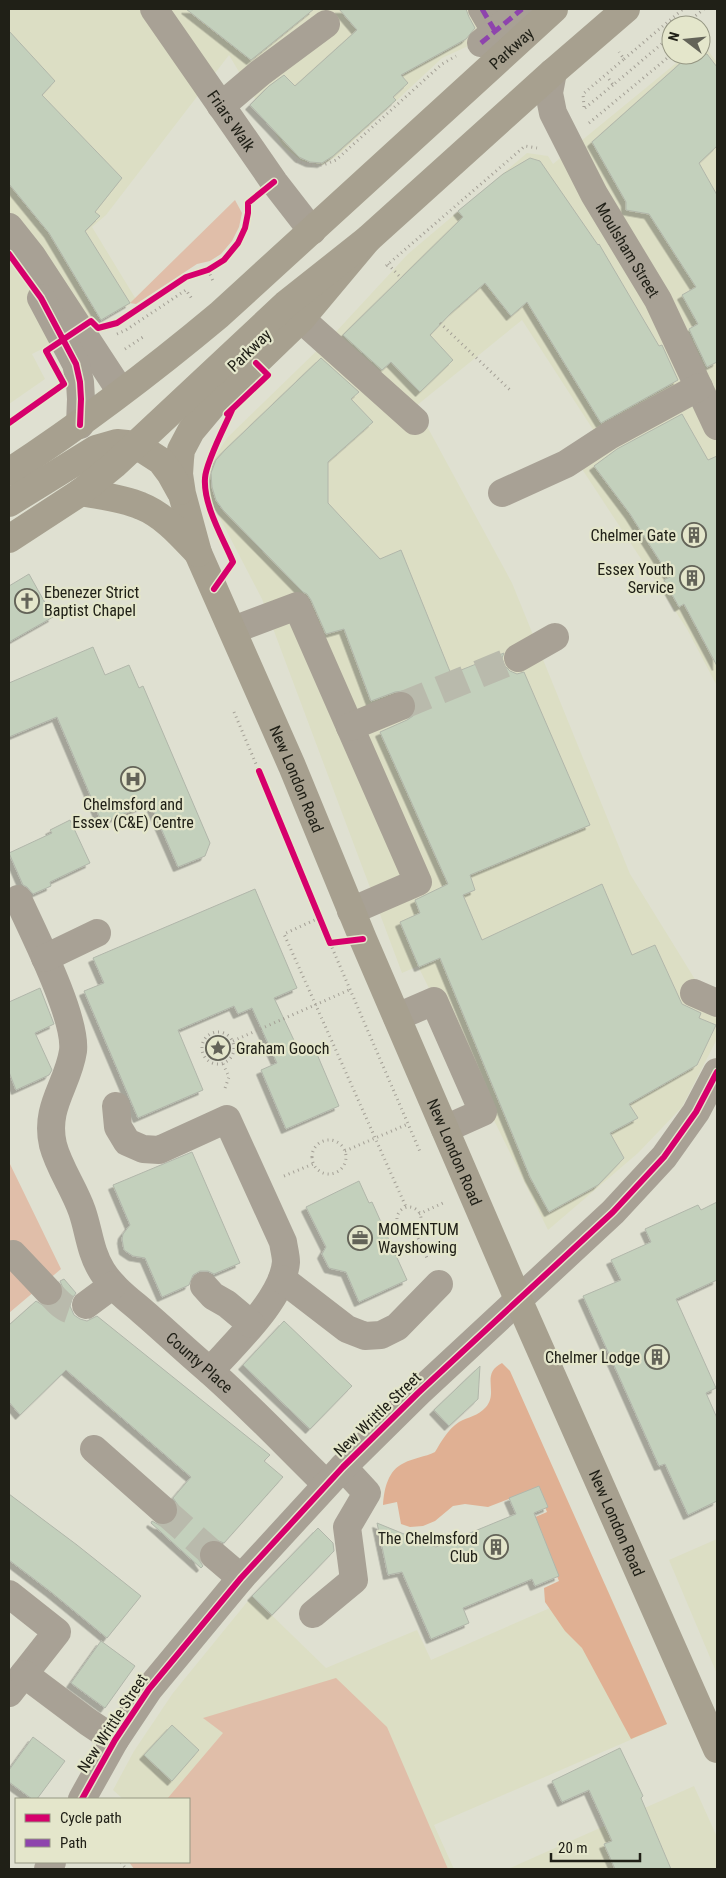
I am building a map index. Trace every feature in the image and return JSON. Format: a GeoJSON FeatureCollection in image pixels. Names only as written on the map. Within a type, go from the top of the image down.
{"type":"FeatureCollection","features":[{"type":"Feature","properties":{"kind":"main road","name":"Parkway"},"geometry":{"type":"LineString","coordinates":[[9,472],[80,425],[164,361],[219,315],[554,9]]}},
{"type":"Feature","properties":{"kind":"main road","name":"Parkway"},"geometry":{"type":"LineString","coordinates":[[9,539],[81,492],[134,447],[286,304],[368,239],[553,72],[626,9]]}},
{"type":"Feature","properties":{"kind":"main road","name":"Parkway"},"geometry":{"type":"LineString","coordinates":[[182,494],[179,474],[181,450],[191,431],[217,400],[301,319],[368,239]]}},
{"type":"Feature","properties":{"kind":"main road"},"geometry":{"type":"LineString","coordinates":[[9,503],[96,450],[116,443],[134,447],[161,461],[182,494]]}},
{"type":"Feature","properties":{"kind":"main road","name":"New London Road"},"geometry":{"type":"LineString","coordinates":[[81,492],[126,501],[143,507],[181,534],[198,554]]}},
{"type":"Feature","properties":{"kind":"main road","name":"New London Road"},"geometry":{"type":"LineString","coordinates":[[182,494],[198,554],[292,766],[351,911],[518,1299],[717,1749]]}},
{"type":"Feature","properties":{"kind":"street","name":"Friars Walk"},"geometry":{"type":"LineString","coordinates":[[154,9],[274,182],[312,231]]}},
{"type":"Feature","properties":{"kind":"street"},"geometry":{"type":"LineString","coordinates":[[486,28],[522,9]]}},
{"type":"Feature","properties":{"kind":"street"},"geometry":{"type":"LineString","coordinates":[[221,106],[260,73],[326,24]]}},
{"type":"Feature","properties":{"kind":"street","name":"Moulsham Street"},"geometry":{"type":"LineString","coordinates":[[553,72],[549,93],[553,113],[594,194],[658,300],[717,426]]}},
{"type":"Feature","properties":{"kind":"street"},"geometry":{"type":"LineString","coordinates":[[9,227],[32,256],[121,392]]}},
{"type":"Feature","properties":{"kind":"street"},"geometry":{"type":"LineString","coordinates":[[9,254],[41,298],[76,364],[81,391],[80,425]]}},
{"type":"Feature","properties":{"kind":"street"},"geometry":{"type":"LineString","coordinates":[[301,319],[415,421]]}},
{"type":"Feature","properties":{"kind":"street"},"geometry":{"type":"LineString","coordinates":[[502,493],[566,464],[609,436],[699,387]]}},
{"type":"Feature","properties":{"kind":"street"},"geometry":{"type":"LineString","coordinates":[[233,630],[298,606],[418,882],[351,911]]}},
{"type":"Feature","properties":{"kind":"street"},"geometry":{"type":"LineString","coordinates":[[518,658],[555,637]]}},
{"type":"Feature","properties":{"kind":"street"},"geometry":{"type":"LineString","coordinates":[[350,726],[401,706]]}},
{"type":"Feature","properties":{"kind":"street","name":"County Place"},"geometry":{"type":"LineString","coordinates":[[18,899],[45,958],[68,1017],[72,1034],[73,1049],[70,1064],[54,1101],[51,1114],[51,1129],[53,1145],[81,1210],[97,1263],[113,1285],[210,1371],[334,1476],[368,1493],[347,1527],[354,1580],[313,1614]]}},
{"type":"Feature","properties":{"kind":"street"},"geometry":{"type":"LineString","coordinates":[[45,958],[97,933]]}},
{"type":"Feature","properties":{"kind":"street"},"geometry":{"type":"LineString","coordinates":[[397,1017],[434,1001],[484,1112],[445,1129]]}},
{"type":"Feature","properties":{"kind":"street","name":"New Writtle Street"},"geometry":{"type":"LineString","coordinates":[[83,1798],[115,1740],[149,1689],[241,1578],[334,1476],[518,1299],[613,1212],[664,1157],[696,1112],[717,1072]]}},
{"type":"Feature","properties":{"kind":"street"},"geometry":{"type":"LineString","coordinates":[[116,1106],[118,1127],[127,1142],[143,1149],[159,1150],[227,1120],[283,1242],[286,1261],[282,1279],[273,1298],[210,1371]]}},
{"type":"Feature","properties":{"kind":"street"},"geometry":{"type":"LineString","coordinates":[[13,1254],[48,1292]]}},
{"type":"Feature","properties":{"kind":"street"},"geometry":{"type":"LineString","coordinates":[[282,1279],[347,1329],[365,1336],[381,1335],[397,1327],[439,1284]]}},
{"type":"Feature","properties":{"kind":"street"},"geometry":{"type":"LineString","coordinates":[[86,1305],[113,1285]]}},
{"type":"Feature","properties":{"kind":"street"},"geometry":{"type":"LineString","coordinates":[[204,1286],[213,1296],[227,1304],[251,1324]]}},
{"type":"Feature","properties":{"kind":"street"},"geometry":{"type":"LineString","coordinates":[[94,1450],[163,1510]]}},
{"type":"Feature","properties":{"kind":"street"},"geometry":{"type":"LineString","coordinates":[[214,1554],[241,1578]]}},
{"type":"Feature","properties":{"kind":"street"},"geometry":{"type":"LineString","coordinates":[[9,1594],[57,1632],[16,1684],[88,1722],[115,1740]]}},
{"type":"Feature","properties":{"kind":"path"},"geometry":{"type":"LineString","coordinates":[[661,63],[586,125],[583,94],[683,9]]}},
{"type":"Feature","properties":{"kind":"path"},"geometry":{"type":"LineString","coordinates":[[274,182],[296,161],[309,166],[322,167],[336,160],[442,64],[486,28]]}},
{"type":"Feature","properties":{"kind":"path"},"geometry":{"type":"LineString","coordinates":[[600,31],[624,58]]}},
{"type":"Feature","properties":{"kind":"path"},"geometry":{"type":"LineString","coordinates":[[584,108],[661,44]]}},
{"type":"Feature","properties":{"kind":"path"},"geometry":{"type":"LineString","coordinates":[[609,79],[613,84]]}},
{"type":"Feature","properties":{"kind":"path"},"geometry":{"type":"LineString","coordinates":[[381,270],[525,146],[542,150]]}},
{"type":"Feature","properties":{"kind":"path"},"geometry":{"type":"LineString","coordinates":[[388,264],[401,278]]}},
{"type":"Feature","properties":{"kind":"path"},"geometry":{"type":"LineString","coordinates":[[201,272],[216,265]]}},
{"type":"Feature","properties":{"kind":"path"},"geometry":{"type":"LineString","coordinates":[[111,336],[126,330],[186,290],[193,301],[186,306]]}},
{"type":"Feature","properties":{"kind":"path"},"geometry":{"type":"LineString","coordinates":[[440,323],[510,390]]}},
{"type":"Feature","properties":{"kind":"path"},"geometry":{"type":"LineString","coordinates":[[117,355],[148,333]]}},
{"type":"Feature","properties":{"kind":"path"},"geometry":{"type":"LineString","coordinates":[[259,771],[263,780]]}},
{"type":"Feature","properties":{"kind":"path"},"geometry":{"type":"LineString","coordinates":[[316,910],[323,927]]}},
{"type":"Feature","properties":{"kind":"path"},"geometry":{"type":"LineString","coordinates":[[319,918],[284,934],[406,1207]]}},
{"type":"Feature","properties":{"kind":"path"},"geometry":{"type":"LineString","coordinates":[[327,935],[330,943],[363,939]]}},
{"type":"Feature","properties":{"kind":"path"},"geometry":{"type":"LineString","coordinates":[[233,1041],[349,990]]}},
{"type":"Feature","properties":{"kind":"path"},"geometry":{"type":"LineString","coordinates":[[221,1032],[230,1036],[233,1041],[234,1052],[228,1061],[223,1064],[212,1063],[202,1050],[204,1040],[211,1033],[221,1032]]}},
{"type":"Feature","properties":{"kind":"path"},"geometry":{"type":"LineString","coordinates":[[345,1151],[408,1124]]}},
{"type":"Feature","properties":{"kind":"path"},"geometry":{"type":"LineString","coordinates":[[333,1140],[338,1142],[345,1151],[346,1156],[343,1168],[333,1174],[321,1172],[313,1164],[312,1153],[318,1144],[323,1141],[333,1140]]}},
{"type":"Feature","properties":{"kind":"path"},"geometry":{"type":"LineString","coordinates":[[419,1214],[443,1203]]}},
{"type":"Feature","properties":{"kind":"path"},"geometry":{"type":"LineString","coordinates":[[406,1207],[414,1208],[419,1214],[420,1221],[417,1227],[410,1230],[403,1229],[398,1223],[397,1216],[406,1207]]}},
{"type":"Feature","properties":{"kind":"shaded area"},"geometry":{"type":"Polygon","coordinates":[[[9,9],[476,9],[479,41],[442,58],[337,156],[322,165],[302,161],[283,146],[229,55],[106,215],[92,227],[137,301],[32,354],[45,379],[9,404],[9,9]]]}},
{"type":"Feature","properties":{"kind":"shaded area"},"geometry":{"type":"Polygon","coordinates":[[[711,55],[717,63],[717,686],[687,629],[582,469],[605,448],[522,320],[416,406],[512,583],[630,874],[717,1015],[717,1039],[682,1107],[638,1153],[548,1230],[418,966],[402,973],[262,599],[210,499],[209,481],[215,457],[227,438],[333,335],[408,254],[527,153],[548,156],[553,164],[674,65],[711,65],[711,55]]]}},
{"type":"Feature","properties":{"kind":"shaded area"},"geometry":{"type":"Polygon","coordinates":[[[235,200],[242,213],[239,227],[232,241],[221,254],[210,261],[197,264],[136,304],[130,303],[235,200]]]}},
{"type":"Feature","properties":{"kind":"shaded area"},"geometry":{"type":"Polygon","coordinates":[[[9,1162],[61,1269],[9,1313],[9,1162]]]}},
{"type":"Feature","properties":{"kind":"shaded area"},"geometry":{"type":"Polygon","coordinates":[[[502,1363],[510,1371],[667,1724],[631,1739],[582,1648],[565,1631],[545,1602],[544,1588],[559,1581],[533,1518],[547,1512],[537,1488],[488,1507],[465,1504],[453,1506],[435,1521],[423,1526],[410,1527],[401,1524],[397,1502],[383,1505],[384,1493],[394,1470],[408,1461],[435,1452],[451,1428],[486,1407],[490,1401],[492,1372],[502,1363]]]}},
{"type":"Feature","properties":{"kind":"shaded area"},"geometry":{"type":"Polygon","coordinates":[[[717,1539],[717,1674],[669,1560],[717,1539]]]}},
{"type":"Feature","properties":{"kind":"shaded area"},"geometry":{"type":"Polygon","coordinates":[[[605,1584],[667,1724],[434,1825],[454,1869],[205,1869],[190,1798],[122,1798],[113,1790],[134,1751],[173,1693],[252,1596],[326,1668],[417,1630],[431,1660],[605,1584]]]}},
{"type":"Feature","properties":{"kind":"shaded area"},"geometry":{"type":"Polygon","coordinates":[[[336,1678],[387,1727],[448,1869],[134,1869],[130,1863],[190,1863],[190,1798],[168,1798],[223,1733],[203,1718],[336,1678]]]}},
{"type":"Feature","properties":{"kind":"shaded area"},"geometry":{"type":"Polygon","coordinates":[[[694,1786],[717,1837],[717,1869],[508,1869],[694,1786]]]}},
{"type":"Feature","properties":{"kind":"building"},"geometry":{"type":"Polygon","coordinates":[[[186,9],[314,9],[251,60],[186,9]]]}},
{"type":"Feature","properties":{"kind":"building"},"geometry":{"type":"Polygon","coordinates":[[[339,9],[466,9],[475,28],[466,39],[401,75],[408,83],[393,97],[396,100],[333,156],[322,163],[310,162],[299,157],[250,105],[269,86],[284,75],[295,86],[357,30],[339,9]]]}},
{"type":"Feature","properties":{"kind":"building"},"geometry":{"type":"Polygon","coordinates":[[[9,31],[55,81],[42,95],[122,178],[95,212],[100,216],[85,231],[130,303],[101,320],[49,233],[9,184],[9,31]]]}},
{"type":"Feature","properties":{"kind":"building"},"geometry":{"type":"Polygon","coordinates":[[[711,59],[717,67],[717,146],[699,163],[717,195],[717,362],[707,367],[689,329],[698,324],[682,295],[696,287],[649,214],[626,210],[626,202],[592,142],[678,65],[711,65],[711,59]]]}},
{"type":"Feature","properties":{"kind":"building"},"geometry":{"type":"Polygon","coordinates":[[[530,158],[540,161],[599,244],[659,346],[662,345],[678,380],[601,423],[527,302],[511,316],[485,283],[451,313],[430,335],[453,360],[420,392],[391,362],[382,370],[343,335],[463,217],[458,211],[503,174],[530,158]]]}},
{"type":"Feature","properties":{"kind":"building"},"geometry":{"type":"Polygon","coordinates":[[[321,358],[359,392],[351,399],[373,422],[328,462],[328,503],[380,559],[401,550],[451,674],[504,653],[502,658],[504,665],[510,671],[517,674],[524,672],[590,825],[470,875],[475,890],[463,895],[482,940],[602,884],[632,955],[655,945],[682,1004],[701,1013],[699,1018],[716,1025],[697,1065],[629,1104],[638,1118],[610,1133],[624,1158],[598,1185],[549,1212],[530,1177],[440,958],[419,967],[400,922],[420,913],[415,900],[448,884],[380,732],[413,716],[416,709],[415,700],[410,693],[403,691],[371,701],[344,629],[326,634],[307,594],[223,510],[216,500],[212,487],[211,473],[216,460],[321,358]]]}},
{"type":"Feature","properties":{"kind":"building"},"geometry":{"type":"Polygon","coordinates":[[[682,414],[708,460],[717,456],[717,666],[684,604],[679,607],[664,580],[670,577],[630,514],[594,466],[617,449],[682,414]]]}},
{"type":"Feature","properties":{"kind":"building","name":"Ebenezer Strict Baptist Chapel"},"geometry":{"type":"Polygon","coordinates":[[[29,574],[53,617],[9,642],[9,586],[29,574]]]}},
{"type":"Feature","properties":{"kind":"building","name":"Chelmsford and Essex (C&E) Centre"},"geometry":{"type":"Polygon","coordinates":[[[93,647],[105,675],[129,665],[139,688],[143,686],[210,843],[205,856],[178,867],[150,803],[102,823],[57,717],[9,737],[9,683],[93,647]]]}},
{"type":"Feature","properties":{"kind":"building"},"geometry":{"type":"Polygon","coordinates":[[[70,820],[90,863],[50,882],[51,886],[33,894],[23,885],[9,853],[52,833],[50,830],[70,820]]]}},
{"type":"Feature","properties":{"kind":"building"},"geometry":{"type":"Polygon","coordinates":[[[255,889],[297,988],[274,998],[300,1053],[314,1047],[339,1106],[286,1129],[261,1070],[277,1063],[252,1008],[238,1014],[234,1006],[178,1030],[203,1090],[138,1118],[84,991],[104,983],[93,958],[255,889]]]}},
{"type":"Feature","properties":{"kind":"building"},"geometry":{"type":"Polygon","coordinates":[[[40,988],[54,1024],[35,1033],[52,1070],[49,1075],[16,1090],[9,1072],[9,1002],[40,988]]]}},
{"type":"Feature","properties":{"kind":"building"},"geometry":{"type":"Polygon","coordinates":[[[192,1152],[240,1263],[214,1274],[208,1271],[200,1271],[193,1275],[189,1285],[162,1297],[145,1258],[133,1256],[124,1250],[123,1234],[130,1225],[113,1185],[192,1152]]]}},
{"type":"Feature","properties":{"kind":"building","name":"MOMENTUM Wayshowing"},"geometry":{"type":"Polygon","coordinates":[[[359,1181],[369,1203],[372,1202],[407,1280],[359,1302],[346,1272],[329,1268],[322,1254],[326,1247],[306,1207],[359,1181]]]}},
{"type":"Feature","properties":{"kind":"building","name":"Chelmer Lodge"},"geometry":{"type":"Polygon","coordinates":[[[717,1202],[717,1280],[676,1299],[716,1388],[706,1393],[717,1418],[717,1501],[688,1515],[665,1464],[659,1466],[583,1296],[621,1280],[611,1260],[651,1242],[645,1229],[698,1205],[701,1210],[717,1202]]]}},
{"type":"Feature","properties":{"kind":"building"},"geometry":{"type":"Polygon","coordinates":[[[64,1279],[76,1293],[70,1306],[74,1315],[87,1321],[97,1316],[270,1455],[264,1461],[283,1477],[224,1543],[208,1540],[202,1545],[199,1553],[199,1560],[203,1566],[201,1568],[151,1523],[152,1521],[159,1525],[167,1525],[174,1521],[178,1513],[178,1505],[173,1498],[191,1477],[66,1370],[20,1415],[9,1402],[9,1325],[36,1301],[44,1306],[58,1303],[63,1295],[60,1281],[64,1279]]]}},
{"type":"Feature","properties":{"kind":"building"},"geometry":{"type":"Polygon","coordinates":[[[284,1321],[352,1386],[310,1429],[243,1365],[284,1321]]]}},
{"type":"Feature","properties":{"kind":"building"},"geometry":{"type":"Polygon","coordinates":[[[480,1366],[478,1399],[449,1426],[434,1410],[480,1366]]]}},
{"type":"Feature","properties":{"kind":"building","name":"The Chelmsford Club"},"geometry":{"type":"Polygon","coordinates":[[[539,1486],[548,1507],[534,1513],[559,1576],[535,1586],[532,1579],[463,1608],[469,1623],[431,1639],[402,1572],[388,1575],[377,1523],[436,1547],[516,1514],[509,1498],[539,1486]]]}},
{"type":"Feature","properties":{"kind":"building"},"geometry":{"type":"Polygon","coordinates":[[[9,1494],[141,1596],[107,1638],[9,1560],[9,1494]]]}},
{"type":"Feature","properties":{"kind":"building"},"geometry":{"type":"Polygon","coordinates":[[[318,1528],[333,1543],[334,1551],[272,1615],[252,1596],[318,1528]]]}},
{"type":"Feature","properties":{"kind":"building"},"geometry":{"type":"Polygon","coordinates":[[[101,1641],[135,1666],[105,1708],[71,1683],[101,1641]]]}},
{"type":"Feature","properties":{"kind":"building"},"geometry":{"type":"Polygon","coordinates":[[[172,1725],[199,1750],[172,1781],[144,1755],[172,1725]]]}},
{"type":"Feature","properties":{"kind":"building"},"geometry":{"type":"Polygon","coordinates":[[[33,1737],[65,1761],[38,1798],[31,1798],[9,1782],[9,1770],[33,1737]]]}},
{"type":"Feature","properties":{"kind":"building"},"geometry":{"type":"Polygon","coordinates":[[[620,1748],[643,1796],[641,1798],[671,1869],[615,1869],[604,1844],[612,1841],[589,1790],[562,1802],[552,1781],[620,1748]]]}},
{"type":"Feature","properties":{"kind":"tunnel"},"geometry":{"type":"LineString","coordinates":[[401,706],[518,658]]}},
{"type":"Feature","properties":{"kind":"tunnel"},"geometry":{"type":"LineString","coordinates":[[48,1291],[61,1304],[70,1309],[80,1309],[86,1305]]}},
{"type":"Feature","properties":{"kind":"tunnel"},"geometry":{"type":"LineString","coordinates":[[163,1510],[214,1555]]}},
{"type":"Feature","properties":{"kind":"marked path"},"geometry":{"type":"LineString","coordinates":[[482,9],[495,31]]}},
{"type":"Feature","properties":{"kind":"marked path"},"geometry":{"type":"LineString","coordinates":[[481,43],[522,9]]}},
{"type":"Feature","properties":{"kind":"cycle path"},"geometry":{"type":"LineString","coordinates":[[9,423],[64,384],[46,351],[91,321],[98,328],[117,323],[186,277],[208,270],[224,260],[238,243],[245,228],[248,203],[274,182]]}},
{"type":"Feature","properties":{"kind":"cycle path"},"geometry":{"type":"LineString","coordinates":[[9,254],[41,298],[76,364],[80,382],[80,425]]}},
{"type":"Feature","properties":{"kind":"cycle path"},"geometry":{"type":"LineString","coordinates":[[227,414],[268,375],[256,363]]}},
{"type":"Feature","properties":{"kind":"cycle path"},"geometry":{"type":"LineString","coordinates":[[214,589],[233,562],[210,510],[205,488],[205,478],[212,454],[232,410]]}},
{"type":"Feature","properties":{"kind":"cycle path"},"geometry":{"type":"LineString","coordinates":[[259,771],[330,943],[363,939]]}},
{"type":"Feature","properties":{"kind":"cycle path"},"geometry":{"type":"LineString","coordinates":[[83,1798],[115,1740],[149,1689],[241,1578],[343,1467],[418,1393],[613,1212],[664,1157],[696,1112],[717,1072]]}},
{"type":"Feature","properties":{"kind":"place","name":"Chelmer Gate"},"geometry":{"type":"Point","coordinates":[694,535]}},
{"type":"Feature","properties":{"kind":"place","name":"Essex Youth Service"},"geometry":{"type":"Point","coordinates":[692,578]}},
{"type":"Feature","properties":{"kind":"place","name":"Ebenezer Strict Baptist Chapel"},"geometry":{"type":"Point","coordinates":[27,601]}},
{"type":"Feature","properties":{"kind":"place","name":"Chelmsford and Essex (C&E) Centre"},"geometry":{"type":"Point","coordinates":[133,779]}},
{"type":"Feature","properties":{"kind":"place","name":"Graham Gooch"},"geometry":{"type":"Point","coordinates":[218,1048]}},
{"type":"Feature","properties":{"kind":"place","name":"MOMENTUM Wayshowing"},"geometry":{"type":"Point","coordinates":[360,1238]}},
{"type":"Feature","properties":{"kind":"place","name":"Chelmer Lodge"},"geometry":{"type":"Point","coordinates":[657,1357]}},
{"type":"Feature","properties":{"kind":"place","name":"The Chelmsford Club"},"geometry":{"type":"Point","coordinates":[496,1547]}}]}
